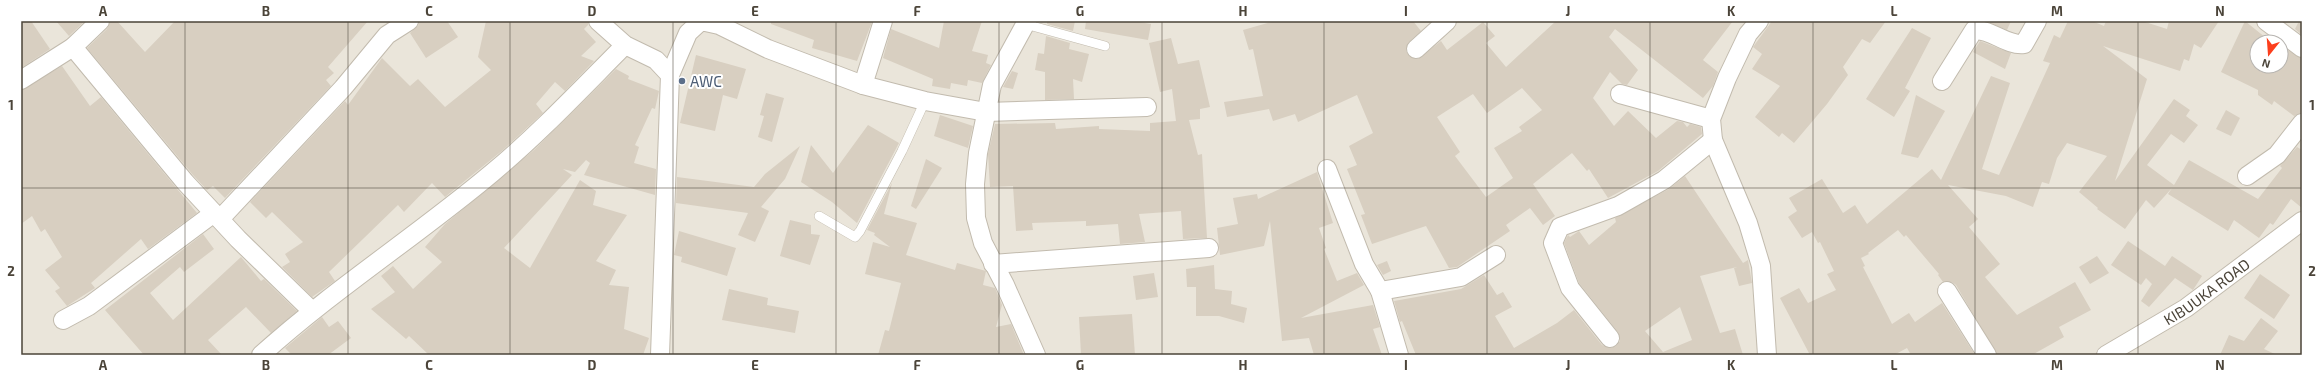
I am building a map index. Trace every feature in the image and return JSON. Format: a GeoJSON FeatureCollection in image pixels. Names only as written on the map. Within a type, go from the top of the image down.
{"type":"FeatureCollection","features":[{"type":"Feature","properties":{"kind":"street"},"geometry":{"type":"LineString","coordinates":[[21,80],[73,47],[100,21]]}},
{"type":"Feature","properties":{"kind":"street"},"geometry":{"type":"LineString","coordinates":[[63,320],[89,306],[217,216],[343,88],[387,35],[409,21]]}},
{"type":"Feature","properties":{"kind":"street"},"geometry":{"type":"LineString","coordinates":[[598,21],[625,44],[656,60],[670,75]]}},
{"type":"Feature","properties":{"kind":"street"},"geometry":{"type":"LineString","coordinates":[[660,355],[670,75],[688,33],[701,21],[719,24],[768,49],[863,85],[925,101],[986,112],[1147,108]]}},
{"type":"Feature","properties":{"kind":"street"},"geometry":{"type":"LineString","coordinates":[[863,85],[883,21]]}},
{"type":"Feature","properties":{"kind":"street"},"geometry":{"type":"LineString","coordinates":[[1416,49],[1447,21]]}},
{"type":"Feature","properties":{"kind":"street"},"geometry":{"type":"LineString","coordinates":[[1758,21],[1748,34],[1711,119],[1713,140],[1748,223],[1761,266],[1767,355]]}},
{"type":"Feature","properties":{"kind":"street"},"geometry":{"type":"LineString","coordinates":[[1942,81],[1974,30],[1984,29],[2017,45],[2024,44],[2037,21]]}},
{"type":"Feature","properties":{"kind":"street"},"geometry":{"type":"LineString","coordinates":[[2266,21],[2302,48]]}},
{"type":"Feature","properties":{"kind":"street"},"geometry":{"type":"LineString","coordinates":[[1026,23],[992,85],[986,112],[975,184],[976,218],[983,243],[1005,285],[1036,355]]}},
{"type":"Feature","properties":{"kind":"street"},"geometry":{"type":"LineString","coordinates":[[261,355],[312,311],[421,230],[493,172],[565,106],[625,44]]}},
{"type":"Feature","properties":{"kind":"street"},"geometry":{"type":"LineString","coordinates":[[73,47],[185,182],[312,311]]}},
{"type":"Feature","properties":{"kind":"street"},"geometry":{"type":"LineString","coordinates":[[1620,94],[1711,119]]}},
{"type":"Feature","properties":{"kind":"street"},"geometry":{"type":"LineString","coordinates":[[2247,176],[2277,155],[2302,123]]}},
{"type":"Feature","properties":{"kind":"street"},"geometry":{"type":"LineString","coordinates":[[1610,338],[1570,288],[1554,242],[1560,227],[1618,206],[1664,180],[1713,140]]}},
{"type":"Feature","properties":{"kind":"street"},"geometry":{"type":"LineString","coordinates":[[1327,169],[1364,264],[1380,291],[1399,355]]}},
{"type":"Feature","properties":{"kind":"street","name":"KIBUUKA ROAD"},"geometry":{"type":"LineString","coordinates":[[2106,355],[2186,308],[2302,221]]}},
{"type":"Feature","properties":{"kind":"street"},"geometry":{"type":"LineString","coordinates":[[993,264],[1209,248]]}},
{"type":"Feature","properties":{"kind":"street"},"geometry":{"type":"LineString","coordinates":[[1380,291],[1461,277],[1496,255]]}},
{"type":"Feature","properties":{"kind":"street"},"geometry":{"type":"LineString","coordinates":[[1947,291],[1987,355]]}},
{"type":"Feature","properties":{"kind":"lane"},"geometry":{"type":"LineString","coordinates":[[1026,23],[1105,46]]}},
{"type":"Feature","properties":{"kind":"lane"},"geometry":{"type":"LineString","coordinates":[[819,216],[855,237],[860,231],[902,151],[925,101]]}},
{"type":"Feature","properties":{"kind":"shaded area"},"geometry":{"type":"Polygon","coordinates":[[[21,21],[2302,21],[2302,355],[21,355],[21,21]]]}},
{"type":"Feature","properties":{"kind":"building"},"geometry":{"type":"Polygon","coordinates":[[[21,21],[31,21],[50,49],[21,68],[21,21]]]}},
{"type":"Feature","properties":{"kind":"building"},"geometry":{"type":"Polygon","coordinates":[[[56,21],[85,21],[69,36],[56,21]]]}},
{"type":"Feature","properties":{"kind":"building"},"geometry":{"type":"Polygon","coordinates":[[[110,21],[117,21],[145,52],[175,21],[368,21],[328,67],[334,73],[326,80],[331,86],[225,198],[213,186],[207,190],[193,175],[87,48],[107,29],[110,21]]]}},
{"type":"Feature","properties":{"kind":"building"},"geometry":{"type":"Polygon","coordinates":[[[419,21],[447,21],[458,37],[426,58],[410,33],[418,26],[419,21]]]}},
{"type":"Feature","properties":{"kind":"building"},"geometry":{"type":"Polygon","coordinates":[[[486,21],[588,21],[588,25],[584,29],[596,42],[581,56],[594,61],[565,91],[555,82],[536,104],[543,113],[503,150],[445,197],[432,183],[404,212],[398,205],[329,272],[335,281],[312,297],[282,267],[290,262],[285,254],[303,242],[272,212],[266,218],[250,202],[345,101],[348,105],[382,58],[410,86],[418,79],[445,107],[491,70],[478,57],[486,21]]]}},
{"type":"Feature","properties":{"kind":"building"},"geometry":{"type":"Polygon","coordinates":[[[771,21],[872,22],[857,61],[812,48],[814,40],[771,24],[771,21]]]}},
{"type":"Feature","properties":{"kind":"building"},"geometry":{"type":"Polygon","coordinates":[[[944,21],[982,21],[972,51],[988,55],[986,63],[991,65],[982,83],[968,80],[967,86],[951,83],[950,89],[932,86],[933,79],[883,58],[891,29],[939,48],[944,21]]]}},
{"type":"Feature","properties":{"kind":"building"},"geometry":{"type":"Polygon","coordinates":[[[1047,21],[1075,21],[1073,31],[1047,24],[1047,21]]]}},
{"type":"Feature","properties":{"kind":"building"},"geometry":{"type":"Polygon","coordinates":[[[1086,21],[1133,21],[1151,24],[1148,40],[1085,29],[1086,21]]]}},
{"type":"Feature","properties":{"kind":"building"},"geometry":{"type":"Polygon","coordinates":[[[1275,21],[1413,21],[1421,31],[1409,42],[1406,51],[1409,56],[1418,59],[1441,41],[1447,50],[1483,22],[1495,36],[1486,43],[1506,67],[1556,21],[1733,21],[1703,60],[1718,72],[1713,86],[1703,98],[1615,29],[1609,37],[1638,70],[1627,85],[1622,84],[1610,72],[1593,98],[1614,126],[1628,111],[1656,138],[1677,121],[1683,122],[1687,127],[1690,124],[1701,127],[1702,134],[1658,171],[1608,198],[1589,169],[1587,171],[1572,153],[1533,184],[1555,216],[1543,225],[1530,208],[1506,225],[1510,231],[1457,267],[1449,268],[1426,226],[1372,244],[1361,215],[1365,214],[1347,169],[1357,165],[1349,146],[1373,133],[1357,95],[1298,122],[1295,114],[1273,121],[1269,109],[1227,117],[1224,102],[1263,96],[1253,49],[1249,50],[1243,30],[1275,21]],[[1522,88],[1487,113],[1473,94],[1437,117],[1460,152],[1455,156],[1486,197],[1513,178],[1494,148],[1522,131],[1519,127],[1542,110],[1522,88]]]}},
{"type":"Feature","properties":{"kind":"building"},"geometry":{"type":"Polygon","coordinates":[[[1772,21],[1886,21],[1870,43],[1862,39],[1843,67],[1848,75],[1827,104],[1794,143],[1782,133],[1779,137],[1755,117],[1780,86],[1752,69],[1762,54],[1753,47],[1772,21]]]}},
{"type":"Feature","properties":{"kind":"building"},"geometry":{"type":"Polygon","coordinates":[[[1986,21],[2011,21],[2007,30],[1986,21]]]}},
{"type":"Feature","properties":{"kind":"building"},"geometry":{"type":"Polygon","coordinates":[[[2068,21],[2092,21],[2104,26],[2106,21],[2142,21],[2167,29],[2169,21],[2219,21],[2201,48],[2194,44],[2189,61],[2184,59],[2180,71],[2103,46],[2147,79],[2115,181],[2174,99],[2190,110],[2186,116],[2198,125],[2184,143],[2171,134],[2147,165],[2174,185],[2189,160],[2258,199],[2282,168],[2280,166],[2297,147],[2302,150],[2302,208],[2291,199],[2273,225],[2270,223],[2259,238],[2234,220],[2228,231],[2168,194],[2172,188],[2154,208],[2146,200],[2125,229],[2097,209],[2098,208],[2079,192],[2107,156],[2067,143],[2057,158],[2049,184],[2042,182],[2033,207],[2006,196],[1948,185],[1978,219],[1969,227],[2000,264],[1985,277],[2017,315],[2075,282],[2091,310],[2059,327],[2064,337],[2032,355],[1997,355],[1956,285],[1952,282],[1943,282],[1938,275],[1939,274],[1906,235],[1904,237],[1898,230],[1868,253],[1869,254],[1861,258],[1865,266],[1863,267],[1892,324],[1909,313],[1915,322],[1942,303],[1975,355],[1911,355],[1907,348],[1894,355],[1810,355],[1780,298],[1799,288],[1808,303],[1836,290],[1827,274],[1834,271],[1820,242],[1818,243],[1812,232],[1802,238],[1788,217],[1797,211],[1789,198],[1822,179],[1843,213],[1855,205],[1867,224],[1932,169],[1941,180],[1991,76],[2010,83],[1982,169],[1999,175],[2050,63],[2043,61],[2054,35],[2060,38],[2068,21]]]}},
{"type":"Feature","properties":{"kind":"building"},"geometry":{"type":"Polygon","coordinates":[[[2245,21],[2261,34],[2249,34],[2249,74],[2289,74],[2289,51],[2302,58],[2302,113],[2294,116],[2274,101],[2272,105],[2258,95],[2258,90],[2221,72],[2245,21]]]}},
{"type":"Feature","properties":{"kind":"building"},"geometry":{"type":"Polygon","coordinates":[[[2299,21],[2302,21],[2302,35],[2295,29],[2299,21]]]}},
{"type":"Feature","properties":{"kind":"building"},"geometry":{"type":"Polygon","coordinates":[[[1912,28],[1931,38],[1905,88],[1910,91],[1894,117],[1866,99],[1912,28]]]}},
{"type":"Feature","properties":{"kind":"building"},"geometry":{"type":"Polygon","coordinates":[[[1046,36],[1070,43],[1069,49],[1089,54],[1082,82],[1073,79],[1074,99],[1045,100],[1045,72],[1035,70],[1038,53],[1044,54],[1046,36]]]}},
{"type":"Feature","properties":{"kind":"building"},"geometry":{"type":"Polygon","coordinates":[[[1171,38],[1178,64],[1199,60],[1210,107],[1200,109],[1200,119],[1189,120],[1198,155],[1202,154],[1207,238],[1183,239],[1181,211],[1139,214],[1145,242],[1120,244],[1118,224],[1086,226],[1086,221],[1032,223],[1033,230],[1016,231],[1013,186],[990,187],[988,154],[995,124],[1055,123],[1056,129],[1099,126],[1099,129],[1150,131],[1150,123],[1176,121],[1172,89],[1160,92],[1149,43],[1171,38]]]}},
{"type":"Feature","properties":{"kind":"building"},"geometry":{"type":"Polygon","coordinates":[[[1980,41],[2011,53],[2005,69],[1973,52],[1980,41]]]}},
{"type":"Feature","properties":{"kind":"building"},"geometry":{"type":"Polygon","coordinates":[[[696,55],[746,69],[737,99],[723,95],[715,131],[680,123],[696,55]]]}},
{"type":"Feature","properties":{"kind":"building"},"geometry":{"type":"Polygon","coordinates":[[[62,66],[90,106],[101,97],[197,213],[148,249],[141,239],[91,283],[95,288],[67,306],[55,291],[60,288],[45,270],[62,257],[45,229],[41,232],[32,216],[21,224],[21,90],[62,66]]]}},
{"type":"Feature","properties":{"kind":"building"},"geometry":{"type":"Polygon","coordinates":[[[616,69],[629,76],[628,79],[659,91],[655,109],[652,108],[635,145],[639,147],[634,163],[656,169],[655,195],[584,175],[590,163],[586,160],[575,172],[563,169],[572,175],[504,248],[530,268],[580,180],[596,191],[593,205],[627,215],[596,261],[616,270],[609,285],[629,287],[624,329],[649,338],[643,355],[429,355],[409,336],[406,339],[371,309],[395,292],[381,276],[393,266],[413,289],[442,262],[425,247],[445,224],[534,150],[616,69]]]}},
{"type":"Feature","properties":{"kind":"building"},"geometry":{"type":"Polygon","coordinates":[[[1012,71],[1018,73],[1013,89],[1003,87],[1012,71]]]}},
{"type":"Feature","properties":{"kind":"building"},"geometry":{"type":"Polygon","coordinates":[[[766,93],[784,98],[772,142],[758,137],[764,116],[760,115],[766,93]]]}},
{"type":"Feature","properties":{"kind":"building"},"geometry":{"type":"Polygon","coordinates":[[[1916,95],[1945,111],[1918,158],[1901,154],[1916,95]]]}},
{"type":"Feature","properties":{"kind":"building"},"geometry":{"type":"Polygon","coordinates":[[[2226,110],[2240,118],[2231,136],[2216,129],[2226,110]]]}},
{"type":"Feature","properties":{"kind":"building"},"geometry":{"type":"Polygon","coordinates":[[[940,115],[973,126],[968,148],[934,136],[940,115]]]}},
{"type":"Feature","properties":{"kind":"building"},"geometry":{"type":"Polygon","coordinates":[[[868,125],[899,143],[857,223],[832,202],[801,182],[811,145],[833,173],[868,125]]]}},
{"type":"Feature","properties":{"kind":"building"},"geometry":{"type":"Polygon","coordinates":[[[800,146],[785,179],[761,207],[769,211],[755,242],[738,235],[748,213],[676,203],[677,177],[754,187],[765,174],[800,146]]]}},
{"type":"Feature","properties":{"kind":"building"},"geometry":{"type":"Polygon","coordinates":[[[926,159],[942,168],[916,209],[911,206],[926,159]]]}},
{"type":"Feature","properties":{"kind":"building"},"geometry":{"type":"Polygon","coordinates":[[[1317,172],[1333,223],[1319,228],[1326,248],[1324,249],[1337,281],[1357,273],[1364,285],[1301,318],[1373,305],[1380,327],[1373,329],[1382,355],[1314,355],[1309,338],[1282,341],[1270,221],[1264,246],[1220,255],[1217,228],[1238,224],[1233,198],[1257,194],[1258,199],[1317,172]]]}},
{"type":"Feature","properties":{"kind":"building"},"geometry":{"type":"Polygon","coordinates":[[[1685,176],[1743,263],[1748,260],[1752,283],[1739,286],[1734,268],[1737,267],[1700,276],[1720,333],[1735,329],[1743,355],[1416,355],[1402,321],[1400,322],[1394,301],[1461,289],[1484,275],[1497,295],[1503,292],[1512,307],[1495,316],[1514,348],[1557,323],[1574,310],[1602,345],[1611,348],[1616,346],[1620,341],[1618,332],[1579,283],[1564,243],[1568,235],[1570,237],[1579,231],[1589,245],[1616,222],[1615,218],[1669,189],[1685,176]],[[1680,307],[1645,331],[1663,352],[1692,340],[1680,307]]]}},
{"type":"Feature","properties":{"kind":"building"},"geometry":{"type":"Polygon","coordinates":[[[892,183],[884,214],[917,223],[906,255],[955,270],[957,263],[986,271],[983,285],[995,288],[1002,305],[996,327],[1011,324],[1024,355],[878,355],[885,330],[889,331],[901,283],[865,274],[873,242],[890,247],[874,235],[875,233],[867,230],[892,183]]]}},
{"type":"Feature","properties":{"kind":"building"},"geometry":{"type":"Polygon","coordinates":[[[790,220],[811,225],[811,234],[820,235],[810,265],[780,256],[790,220]]]}},
{"type":"Feature","properties":{"kind":"building"},"geometry":{"type":"Polygon","coordinates":[[[679,231],[736,248],[727,276],[681,262],[682,257],[674,255],[679,231]]]}},
{"type":"Feature","properties":{"kind":"building"},"geometry":{"type":"Polygon","coordinates":[[[203,234],[214,249],[184,272],[180,267],[150,293],[173,320],[241,257],[261,281],[264,279],[297,311],[271,333],[246,307],[208,340],[222,355],[144,355],[105,310],[203,234]]]}},
{"type":"Feature","properties":{"kind":"building"},"geometry":{"type":"Polygon","coordinates":[[[2128,241],[2165,266],[2172,256],[2202,276],[2193,290],[2175,278],[2149,307],[2141,301],[2152,284],[2146,278],[2141,285],[2111,265],[2128,241]]]}},
{"type":"Feature","properties":{"kind":"building"},"geometry":{"type":"Polygon","coordinates":[[[2097,256],[2109,273],[2090,284],[2079,267],[2097,256]]]}},
{"type":"Feature","properties":{"kind":"building"},"geometry":{"type":"Polygon","coordinates":[[[1387,261],[1391,271],[1383,275],[1377,265],[1387,261]]]}},
{"type":"Feature","properties":{"kind":"building"},"geometry":{"type":"Polygon","coordinates":[[[1214,265],[1215,289],[1232,291],[1231,304],[1247,308],[1244,323],[1219,316],[1196,316],[1196,287],[1187,287],[1186,269],[1214,265]]]}},
{"type":"Feature","properties":{"kind":"building"},"geometry":{"type":"Polygon","coordinates":[[[1154,273],[1158,297],[1136,300],[1133,276],[1154,273]]]}},
{"type":"Feature","properties":{"kind":"building"},"geometry":{"type":"Polygon","coordinates":[[[2260,274],[2290,295],[2274,319],[2244,298],[2260,274]]]}},
{"type":"Feature","properties":{"kind":"building"},"geometry":{"type":"Polygon","coordinates":[[[729,289],[768,298],[767,305],[799,311],[795,333],[722,320],[729,289]]]}},
{"type":"Feature","properties":{"kind":"building"},"geometry":{"type":"Polygon","coordinates":[[[1132,314],[1135,355],[1081,355],[1079,317],[1132,314]]]}},
{"type":"Feature","properties":{"kind":"building"},"geometry":{"type":"Polygon","coordinates":[[[322,317],[329,327],[338,321],[351,338],[328,355],[292,355],[285,348],[322,317]]]}},
{"type":"Feature","properties":{"kind":"building"},"geometry":{"type":"Polygon","coordinates":[[[2261,318],[2278,331],[2264,349],[2277,355],[2220,355],[2229,335],[2244,341],[2261,318]]]}},
{"type":"Feature","properties":{"kind":"place","name":"AWC"},"geometry":{"type":"Point","coordinates":[682,81]}}]}
